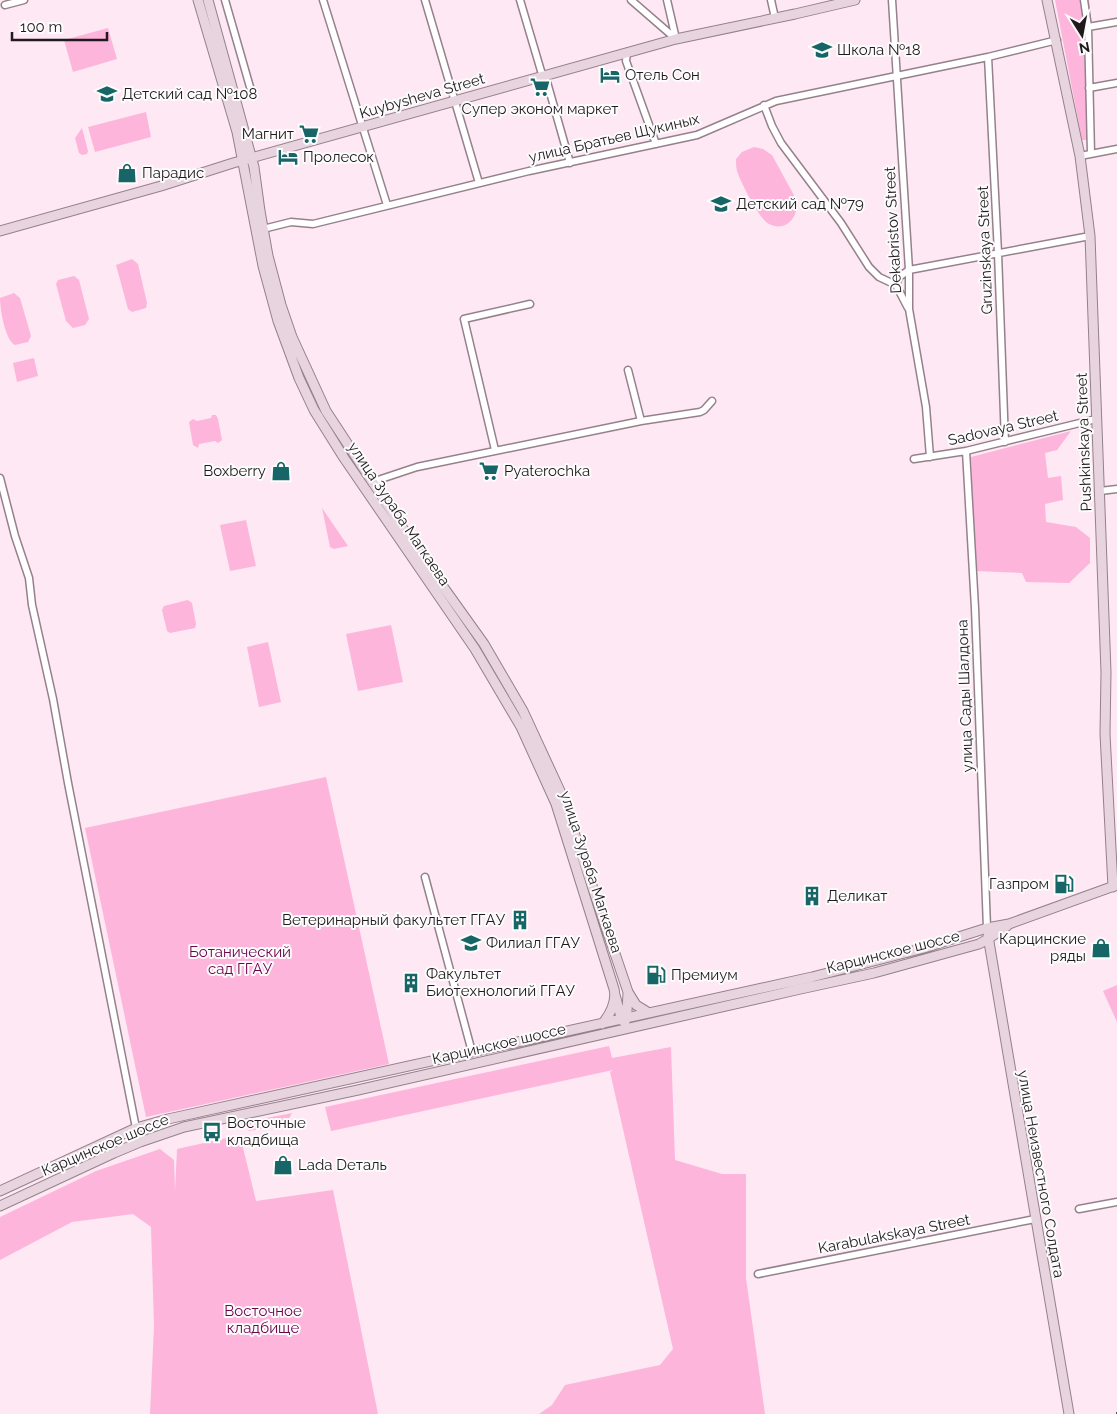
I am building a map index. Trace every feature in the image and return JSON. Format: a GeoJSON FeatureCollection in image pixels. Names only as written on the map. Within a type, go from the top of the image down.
{"type":"FeatureCollection","features":[{"type":"Feature","properties":{"kind":"main road","name":"улица Зураба Магкаева"},"geometry":{"type":"LineString","coordinates":[[198,0],[233,118],[248,159],[265,273],[283,335],[306,394],[344,458],[475,650],[522,727],[556,804],[623,1020]]}},
{"type":"Feature","properties":{"kind":"main road","name":"улица Зураба Магкаева"},"geometry":{"type":"LineString","coordinates":[[208,0],[248,159],[281,305],[292,337],[326,410],[419,553],[484,644],[523,711],[560,791],[628,992],[636,1005],[649,1013]]}},
{"type":"Feature","properties":{"kind":"main road","name":"Kuybysheva Street"},"geometry":{"type":"LineString","coordinates":[[0,231],[627,52],[676,39],[855,0]]}},
{"type":"Feature","properties":{"kind":"main road","name":"Pushkinskaya Street"},"geometry":{"type":"LineString","coordinates":[[1047,0],[1057,40],[1080,156],[1090,236],[1106,672],[1105,734],[1115,886]]}},
{"type":"Feature","properties":{"kind":"main road","name":"Карцинское шоссе"},"geometry":{"type":"LineString","coordinates":[[0,1191],[136,1128],[177,1117],[623,1020],[850,968],[924,948],[987,928],[1009,924],[1115,886]]}},
{"type":"Feature","properties":{"kind":"main road","name":"Карцинское шоссе"},"geometry":{"type":"LineString","coordinates":[[0,1206],[140,1142],[184,1127],[358,1090],[874,973],[938,956],[988,939],[1009,924]]}},
{"type":"Feature","properties":{"kind":"main road","name":"улица Сады Шалдона"},"geometry":{"type":"LineString","coordinates":[[987,928],[988,939]]}},
{"type":"Feature","properties":{"kind":"main road","name":"улица Неизвестного Солдата"},"geometry":{"type":"LineString","coordinates":[[988,939],[1069,1414]]}},
{"type":"Feature","properties":{"kind":"main road"},"geometry":{"type":"LineString","coordinates":[[611,1032],[623,1020],[629,1000],[628,992]]}},
{"type":"Feature","properties":{"kind":"main road"},"geometry":{"type":"LineString","coordinates":[[602,1024],[609,1014],[615,994]]}},
{"type":"Feature","properties":{"kind":"main road"},"geometry":{"type":"LineString","coordinates":[[623,1020],[630,1025],[636,1026]]}},
{"type":"Feature","properties":{"kind":"street"},"geometry":{"type":"LineString","coordinates":[[4,5],[24,0]]}},
{"type":"Feature","properties":{"kind":"street"},"geometry":{"type":"LineString","coordinates":[[225,0],[250,87]]}},
{"type":"Feature","properties":{"kind":"street"},"geometry":{"type":"LineString","coordinates":[[324,0],[387,205]]}},
{"type":"Feature","properties":{"kind":"street"},"geometry":{"type":"LineString","coordinates":[[424,0],[480,183]]}},
{"type":"Feature","properties":{"kind":"street"},"geometry":{"type":"LineString","coordinates":[[520,0],[543,76],[547,82],[570,163]]}},
{"type":"Feature","properties":{"kind":"street"},"geometry":{"type":"LineString","coordinates":[[631,0],[676,39]]}},
{"type":"Feature","properties":{"kind":"street"},"geometry":{"type":"LineString","coordinates":[[668,0],[676,39]]}},
{"type":"Feature","properties":{"kind":"street"},"geometry":{"type":"LineString","coordinates":[[771,0],[775,18]]}},
{"type":"Feature","properties":{"kind":"street","name":"Dekabristov Street"},"geometry":{"type":"LineString","coordinates":[[892,0],[909,270],[908,309],[926,407],[930,456]]}},
{"type":"Feature","properties":{"kind":"street"},"geometry":{"type":"LineString","coordinates":[[1084,0],[1088,28],[1091,154]]}},
{"type":"Feature","properties":{"kind":"street"},"geometry":{"type":"LineString","coordinates":[[1088,28],[1117,22]]}},
{"type":"Feature","properties":{"kind":"street","name":"улица Братьев Щукиных"},"geometry":{"type":"LineString","coordinates":[[263,229],[291,222],[313,224],[480,183],[697,135],[764,105],[896,75],[988,57],[1057,40]]}},
{"type":"Feature","properties":{"kind":"street"},"geometry":{"type":"LineString","coordinates":[[627,52],[626,60],[656,144]]}},
{"type":"Feature","properties":{"kind":"street","name":"Gruzinskaya Street"},"geometry":{"type":"LineString","coordinates":[[988,57],[998,254],[1004,442]]}},
{"type":"Feature","properties":{"kind":"street"},"geometry":{"type":"LineString","coordinates":[[1089,88],[1117,83]]}},
{"type":"Feature","properties":{"kind":"street"},"geometry":{"type":"LineString","coordinates":[[764,105],[781,143],[841,223],[868,267],[879,277],[896,284],[908,309]]}},
{"type":"Feature","properties":{"kind":"street"},"geometry":{"type":"LineString","coordinates":[[1080,156],[1117,149]]}},
{"type":"Feature","properties":{"kind":"street"},"geometry":{"type":"LineString","coordinates":[[896,284],[899,277],[909,270],[1090,236]]}},
{"type":"Feature","properties":{"kind":"street"},"geometry":{"type":"LineString","coordinates":[[495,450],[464,319],[530,304]]}},
{"type":"Feature","properties":{"kind":"street"},"geometry":{"type":"LineString","coordinates":[[628,370],[641,421]]}},
{"type":"Feature","properties":{"kind":"street"},"geometry":{"type":"LineString","coordinates":[[372,482],[417,467],[495,450],[641,421],[700,412],[712,401]]}},
{"type":"Feature","properties":{"kind":"street","name":"Sadovaya Street"},"geometry":{"type":"LineString","coordinates":[[914,459],[966,451],[1096,419]]}},
{"type":"Feature","properties":{"kind":"street","name":"улица Сады Шалдона"},"geometry":{"type":"LineString","coordinates":[[966,451],[987,928]]}},
{"type":"Feature","properties":{"kind":"street"},"geometry":{"type":"LineString","coordinates":[[0,478],[14,536],[29,578],[32,605],[53,699],[97,934],[140,1142]]}},
{"type":"Feature","properties":{"kind":"street"},"geometry":{"type":"LineString","coordinates":[[1100,491],[1117,489]]}},
{"type":"Feature","properties":{"kind":"street"},"geometry":{"type":"LineString","coordinates":[[475,650],[484,644]]}},
{"type":"Feature","properties":{"kind":"street"},"geometry":{"type":"LineString","coordinates":[[425,877],[472,1052]]}},
{"type":"Feature","properties":{"kind":"street"},"geometry":{"type":"LineString","coordinates":[[1079,1209],[1117,1202]]}},
{"type":"Feature","properties":{"kind":"street","name":"Karabulakskaya Street"},"geometry":{"type":"LineString","coordinates":[[758,1274],[1035,1219]]}},
{"type":"Feature","properties":{"kind":"green space"},"geometry":{"type":"Polygon","coordinates":[[[1055,0],[1089,0],[1092,27],[1091,140],[1082,140],[1055,0]]]}},
{"type":"Feature","properties":{"kind":"green space"},"geometry":{"type":"Polygon","coordinates":[[[108,28],[117,59],[73,72],[64,40],[108,28]]]}},
{"type":"Feature","properties":{"kind":"green space"},"geometry":{"type":"Polygon","coordinates":[[[146,112],[151,137],[95,152],[88,127],[146,112]]]}},
{"type":"Feature","properties":{"kind":"green space"},"geometry":{"type":"Polygon","coordinates":[[[82,128],[88,151],[87,154],[82,155],[79,153],[75,138],[82,128]]]}},
{"type":"Feature","properties":{"kind":"green space"},"geometry":{"type":"Polygon","coordinates":[[[754,147],[763,149],[772,155],[796,199],[796,211],[791,221],[787,224],[775,226],[765,221],[752,202],[738,174],[736,159],[742,152],[754,147]]]}},
{"type":"Feature","properties":{"kind":"green space"},"geometry":{"type":"Polygon","coordinates":[[[132,259],[138,264],[147,303],[146,308],[132,312],[128,309],[116,265],[132,259]]]}},
{"type":"Feature","properties":{"kind":"green space"},"geometry":{"type":"Polygon","coordinates":[[[74,276],[79,280],[89,319],[85,325],[73,328],[66,321],[56,284],[58,280],[74,276]]]}},
{"type":"Feature","properties":{"kind":"green space"},"geometry":{"type":"Polygon","coordinates":[[[14,293],[20,298],[31,336],[28,342],[15,345],[11,342],[6,331],[0,298],[14,293]]]}},
{"type":"Feature","properties":{"kind":"green space"},"geometry":{"type":"Polygon","coordinates":[[[34,358],[38,376],[17,382],[13,363],[34,358]]]}},
{"type":"Feature","properties":{"kind":"green space"},"geometry":{"type":"Polygon","coordinates":[[[212,415],[216,415],[218,419],[222,440],[218,443],[215,441],[199,444],[198,448],[193,445],[189,422],[193,419],[197,421],[211,418],[212,415]]]}},
{"type":"Feature","properties":{"kind":"green space"},"geometry":{"type":"Polygon","coordinates":[[[1071,431],[1057,450],[1045,453],[1048,478],[1061,476],[1063,500],[1045,504],[1046,522],[1076,527],[1090,538],[1090,563],[1069,583],[1026,582],[1022,573],[975,571],[971,457],[1071,431]]]}},
{"type":"Feature","properties":{"kind":"green space"},"geometry":{"type":"Polygon","coordinates":[[[322,508],[348,546],[334,549],[330,547],[322,508]]]}},
{"type":"Feature","properties":{"kind":"green space"},"geometry":{"type":"Polygon","coordinates":[[[246,520],[256,566],[230,571],[220,525],[246,520]]]}},
{"type":"Feature","properties":{"kind":"green space"},"geometry":{"type":"Polygon","coordinates":[[[188,600],[192,603],[195,628],[170,633],[167,631],[162,610],[164,606],[188,600]]]}},
{"type":"Feature","properties":{"kind":"green space"},"geometry":{"type":"Polygon","coordinates":[[[391,625],[403,682],[358,691],[346,634],[391,625]]]}},
{"type":"Feature","properties":{"kind":"green space"},"geometry":{"type":"Polygon","coordinates":[[[268,642],[281,702],[259,707],[247,647],[268,642]]]}},
{"type":"Feature","properties":{"kind":"green space","name":"Ботанический сад ГГАУ"},"geometry":{"type":"Polygon","coordinates":[[[326,777],[389,1064],[146,1117],[85,828],[326,777]]]}},
{"type":"Feature","properties":{"kind":"green space"},"geometry":{"type":"Polygon","coordinates":[[[1117,985],[1117,1022],[1103,991],[1117,985]]]}},
{"type":"Feature","properties":{"kind":"green space"},"geometry":{"type":"Polygon","coordinates":[[[609,1046],[612,1058],[671,1047],[675,1160],[722,1174],[746,1174],[746,1278],[765,1414],[539,1414],[552,1405],[565,1385],[660,1365],[673,1349],[610,1072],[613,1070],[331,1131],[325,1107],[609,1046]]]}},
{"type":"Feature","properties":{"kind":"green space"},"geometry":{"type":"Polygon","coordinates":[[[292,1113],[286,1124],[249,1131],[241,1123],[292,1113]]]}},
{"type":"Feature","properties":{"kind":"green space","name":"Восточное кладбище"},"geometry":{"type":"Polygon","coordinates":[[[240,1135],[256,1201],[333,1190],[378,1414],[150,1414],[154,1326],[151,1227],[133,1214],[72,1222],[0,1260],[0,1217],[96,1171],[160,1149],[174,1160],[175,1191],[177,1149],[240,1135]]]}},
{"type":"Feature","properties":{"kind":"place","name":"Школа №18"},"geometry":{"type":"Point","coordinates":[822,50]}},
{"type":"Feature","properties":{"kind":"place","name":"Отель Сон"},"geometry":{"type":"Point","coordinates":[610,75]}},
{"type":"Feature","properties":{"kind":"place","name":"Супер эконом маркет"},"geometry":{"type":"Point","coordinates":[540,87]}},
{"type":"Feature","properties":{"kind":"place","name":"Детский сад №108"},"geometry":{"type":"Point","coordinates":[107,94]}},
{"type":"Feature","properties":{"kind":"place","name":"Магнит"},"geometry":{"type":"Point","coordinates":[309,134]}},
{"type":"Feature","properties":{"kind":"place","name":"Пролесок"},"geometry":{"type":"Point","coordinates":[288,157]}},
{"type":"Feature","properties":{"kind":"place","name":"Парадис"},"geometry":{"type":"Point","coordinates":[127,173]}},
{"type":"Feature","properties":{"kind":"place","name":"Детский сад №79"},"geometry":{"type":"Point","coordinates":[721,204]}},
{"type":"Feature","properties":{"kind":"place","name":"Boxberry"},"geometry":{"type":"Point","coordinates":[281,471]}},
{"type":"Feature","properties":{"kind":"place","name":"Pyaterochka"},"geometry":{"type":"Point","coordinates":[489,471]}},
{"type":"Feature","properties":{"kind":"place","name":"Газпром"},"geometry":{"type":"Point","coordinates":[1064,884]}},
{"type":"Feature","properties":{"kind":"place","name":"Деликат"},"geometry":{"type":"Point","coordinates":[812,896]}},
{"type":"Feature","properties":{"kind":"place","name":"Ветеринарный факультет ГГАУ"},"geometry":{"type":"Point","coordinates":[520,920]}},
{"type":"Feature","properties":{"kind":"place","name":"Филиал ГГАУ"},"geometry":{"type":"Point","coordinates":[471,943]}},
{"type":"Feature","properties":{"kind":"place","name":"Карцинские ряды"},"geometry":{"type":"Point","coordinates":[1101,948]}},
{"type":"Feature","properties":{"kind":"place","name":"Премиум"},"geometry":{"type":"Point","coordinates":[656,975]}},
{"type":"Feature","properties":{"kind":"place","name":"Факультет Биотехнологий ГГАУ"},"geometry":{"type":"Point","coordinates":[411,983]}},
{"type":"Feature","properties":{"kind":"place","name":"Восточные кладбища"},"geometry":{"type":"Point","coordinates":[212,1132]}},
{"type":"Feature","properties":{"kind":"place","name":"Lada Dеталь"},"geometry":{"type":"Point","coordinates":[283,1165]}}]}
